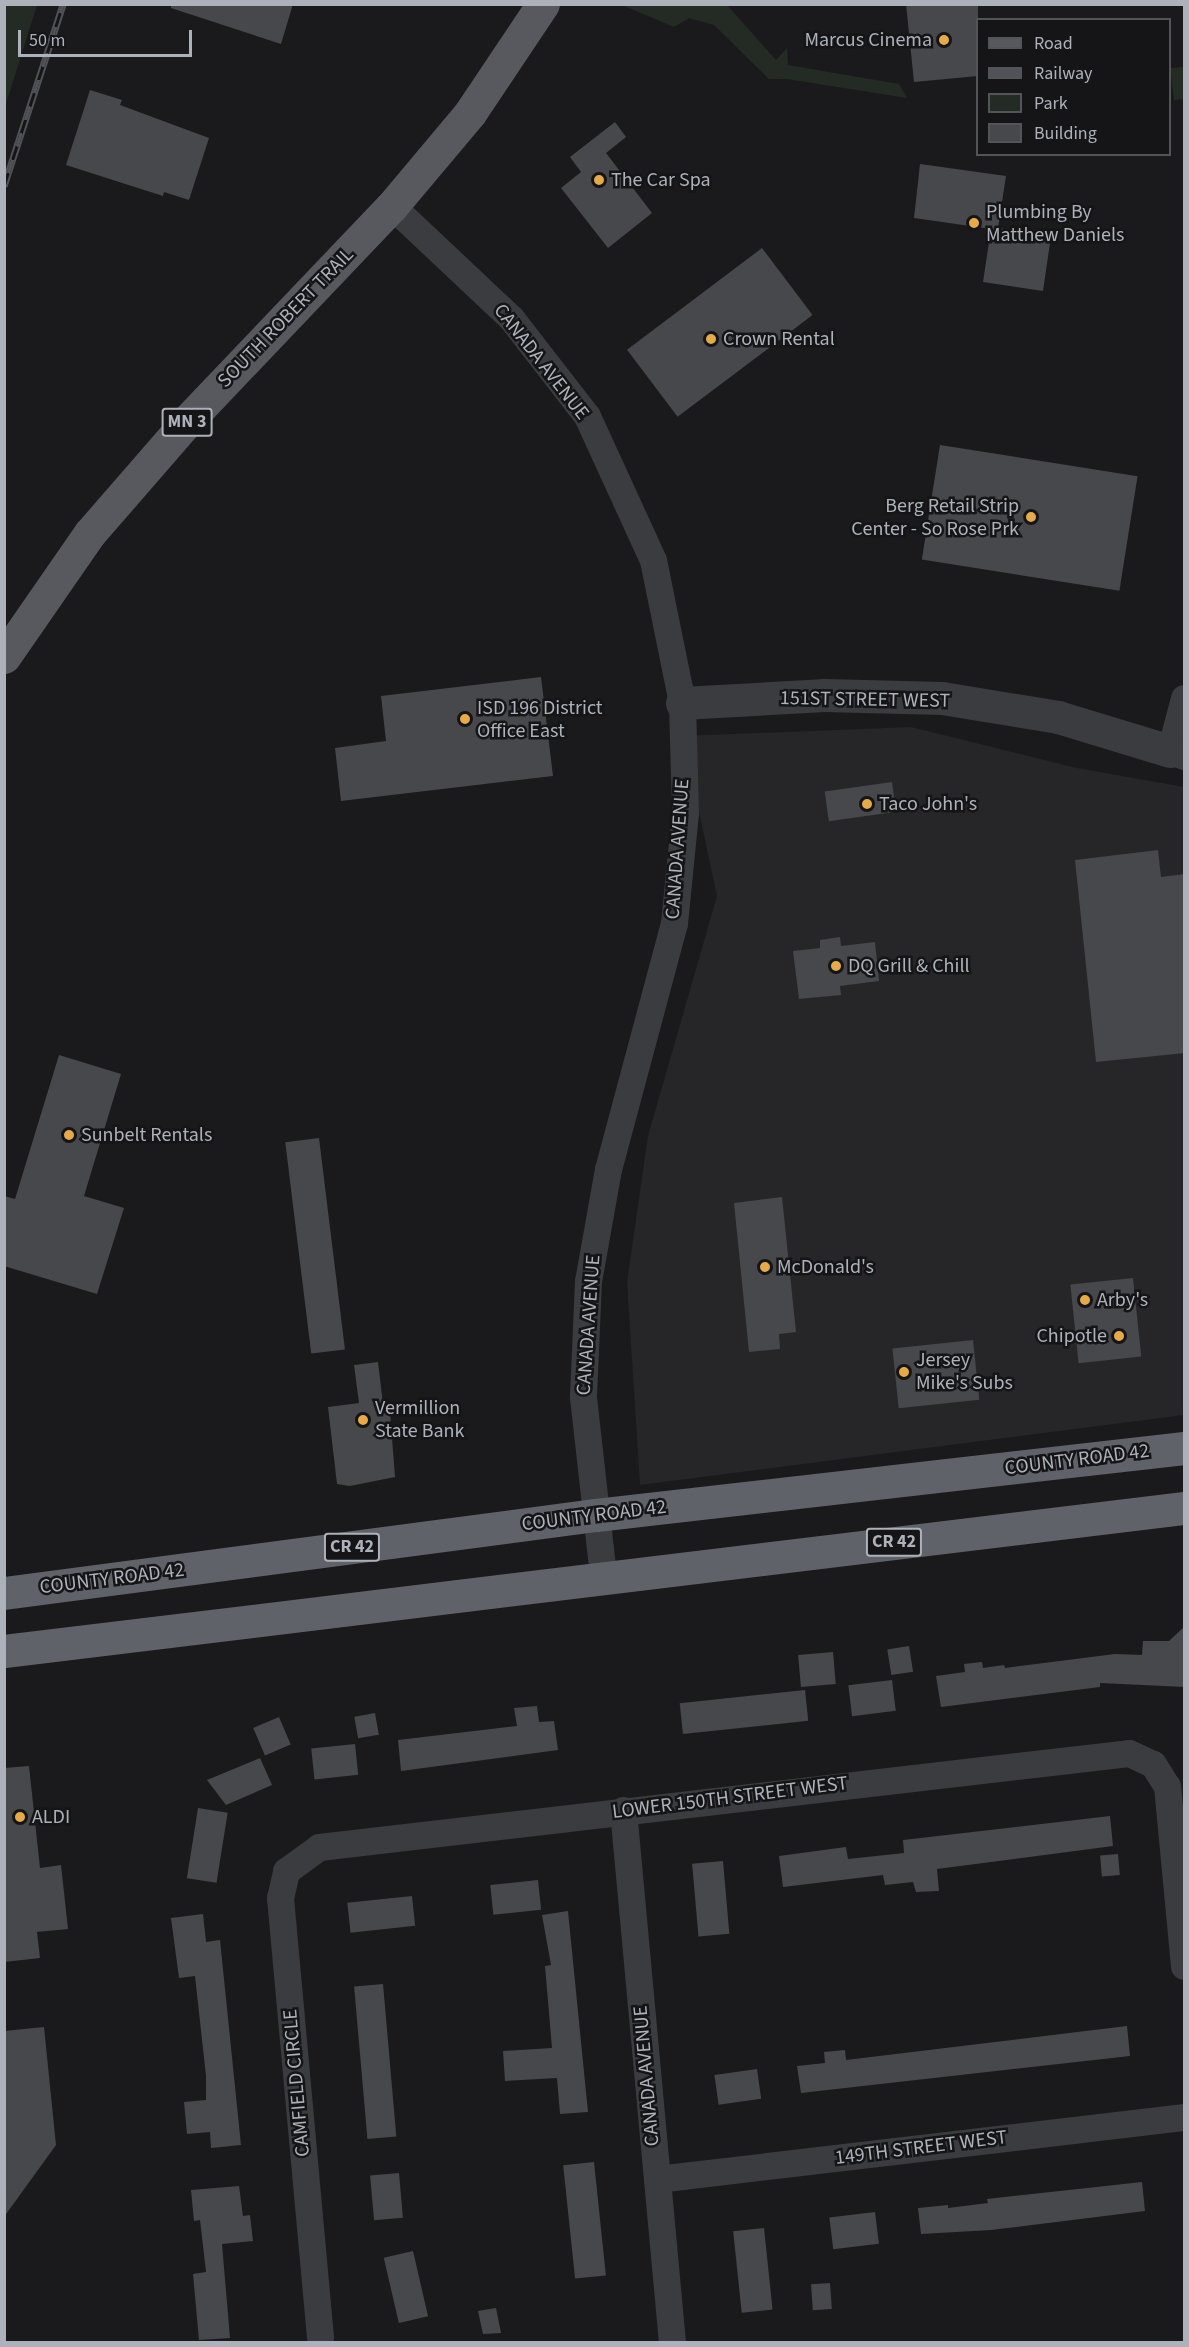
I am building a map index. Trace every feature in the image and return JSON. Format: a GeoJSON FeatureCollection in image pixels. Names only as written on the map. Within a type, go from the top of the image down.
{"type":"FeatureCollection","features":[{"type":"Feature","properties":{"kind":"highway","name":"COUNTY ROAD 42"},"geometry":{"type":"LineString","coordinates":[[4,1593],[596,1515],[1185,1448]]}},
{"type":"Feature","properties":{"kind":"highway"},"geometry":{"type":"LineString","coordinates":[[821,1551],[875,1537],[1185,1500]]}},
{"type":"Feature","properties":{"kind":"highway","name":"CR 42"},"geometry":{"type":"LineString","coordinates":[[4,1651],[603,1576],[1185,1508]]}},
{"type":"Feature","properties":{"kind":"main road","name":"SOUTH ROBERT TRAIL"},"geometry":{"type":"LineString","coordinates":[[4,657],[57,577],[124,492],[392,206],[470,113],[543,4]]}},
{"type":"Feature","properties":{"kind":"street","name":"CANADA AVENUE"},"geometry":{"type":"LineString","coordinates":[[392,206],[511,318],[587,417],[653,560],[682,703],[685,813],[674,923],[608,1169],[588,1281],[583,1397],[603,1576]]}},
{"type":"Feature","properties":{"kind":"street","name":"151ST STREET WEST"},"geometry":{"type":"LineString","coordinates":[[682,703],[825,695],[942,698],[1058,717],[1177,753]]}},
{"type":"Feature","properties":{"kind":"street"},"geometry":{"type":"LineString","coordinates":[[1177,753],[1185,698]]}},
{"type":"Feature","properties":{"kind":"street","name":"LOWER 150TH STREET WEST"},"geometry":{"type":"LineString","coordinates":[[319,1846],[1129,1753],[1153,1764],[1167,1786],[1182,1904]]}},
{"type":"Feature","properties":{"kind":"street","name":"CANADA AVENUE"},"geometry":{"type":"LineString","coordinates":[[622,1810],[672,2343]]}},
{"type":"Feature","properties":{"kind":"street","name":"CAMFIELD CIRCLE"},"geometry":{"type":"LineString","coordinates":[[319,1846],[286,1871],[280,1898],[320,2337]]}},
{"type":"Feature","properties":{"kind":"street"},"geometry":{"type":"LineString","coordinates":[[1182,1904],[1185,1966]]}},
{"type":"Feature","properties":{"kind":"street","name":"149TH STREET WEST"},"geometry":{"type":"LineString","coordinates":[[657,2179],[1185,2117]]}},
{"type":"Feature","properties":{"kind":"shaded area"},"geometry":{"type":"Polygon","coordinates":[[[911,727],[1077,768],[1184,787],[1184,1415],[640,1485],[627,1282],[648,1136],[717,896],[683,736],[911,727]]]}},
{"type":"Feature","properties":{"kind":"green space"},"geometry":{"type":"Polygon","coordinates":[[[4,5],[37,5],[5,107],[4,5]]]}},
{"type":"Feature","properties":{"kind":"green space"},"geometry":{"type":"Polygon","coordinates":[[[622,5],[727,5],[776,60],[787,48],[788,65],[899,84],[907,98],[787,79],[769,79],[714,25],[689,18],[674,27],[622,5]]]}},
{"type":"Feature","properties":{"kind":"green space"},"geometry":{"type":"Polygon","coordinates":[[[1184,67],[1184,99],[1174,100],[1171,68],[1184,67]]]}},
{"type":"Feature","properties":{"kind":"building"},"geometry":{"type":"Polygon","coordinates":[[[171,4],[293,4],[281,44],[171,8],[171,4]]]}},
{"type":"Feature","properties":{"kind":"building"},"geometry":{"type":"Polygon","coordinates":[[[906,4],[978,4],[976,76],[914,82],[906,4]]]}},
{"type":"Feature","properties":{"kind":"building"},"geometry":{"type":"Polygon","coordinates":[[[90,90],[122,100],[120,105],[209,138],[189,200],[164,192],[163,196],[66,165],[90,90]]]}},
{"type":"Feature","properties":{"kind":"building","name":"The Car Spa"},"geometry":{"type":"Polygon","coordinates":[[[615,122],[626,137],[606,153],[652,213],[608,248],[561,188],[581,172],[570,157],[615,122]]]}},
{"type":"Feature","properties":{"kind":"building","name":"Plumbing By Matthew Daniels"},"geometry":{"type":"Polygon","coordinates":[[[920,164],[1006,176],[998,228],[1051,236],[1043,291],[983,282],[991,229],[914,218],[920,164]]]}},
{"type":"Feature","properties":{"kind":"building","name":"Crown Rental"},"geometry":{"type":"Polygon","coordinates":[[[762,248],[813,315],[678,417],[627,350],[762,248]]]}},
{"type":"Feature","properties":{"kind":"building","name":"Berg Retail Strip Center - So Rose Prk"},"geometry":{"type":"Polygon","coordinates":[[[940,445],[1138,476],[1119,591],[922,560],[940,445]]]}},
{"type":"Feature","properties":{"kind":"building","name":"ISD 196 District Office East"},"geometry":{"type":"Polygon","coordinates":[[[541,677],[553,776],[341,801],[335,748],[386,741],[381,696],[541,677]]]}},
{"type":"Feature","properties":{"kind":"building"},"geometry":{"type":"Polygon","coordinates":[[[892,782],[896,812],[829,821],[825,791],[892,782]]]}},
{"type":"Feature","properties":{"kind":"building"},"geometry":{"type":"Polygon","coordinates":[[[1158,850],[1161,877],[1185,874],[1185,1053],[1096,1062],[1075,860],[1158,850]]]}},
{"type":"Feature","properties":{"kind":"building","name":"DQ Grill & Chill"},"geometry":{"type":"Polygon","coordinates":[[[840,937],[841,946],[875,942],[879,981],[840,986],[841,995],[799,999],[793,951],[820,948],[820,940],[840,937]]]}},
{"type":"Feature","properties":{"kind":"building","name":"Sunbelt Rentals"},"geometry":{"type":"Polygon","coordinates":[[[59,1055],[121,1074],[84,1196],[124,1208],[97,1294],[4,1266],[4,1196],[15,1199],[59,1055]]]}},
{"type":"Feature","properties":{"kind":"building"},"geometry":{"type":"Polygon","coordinates":[[[319,1138],[345,1349],[311,1354],[285,1142],[319,1138]]]}},
{"type":"Feature","properties":{"kind":"building","name":"McDonald's"},"geometry":{"type":"Polygon","coordinates":[[[782,1197],[796,1332],[779,1334],[780,1349],[749,1352],[734,1203],[782,1197]]]}},
{"type":"Feature","properties":{"kind":"building"},"geometry":{"type":"Polygon","coordinates":[[[1133,1278],[1141,1357],[1079,1363],[1070,1285],[1133,1278]]]}},
{"type":"Feature","properties":{"kind":"building"},"geometry":{"type":"Polygon","coordinates":[[[973,1340],[979,1400],[899,1408],[892,1348],[973,1340]]]}},
{"type":"Feature","properties":{"kind":"building","name":"Vermillion State Bank"},"geometry":{"type":"Polygon","coordinates":[[[378,1362],[383,1404],[390,1412],[395,1477],[350,1486],[337,1484],[328,1407],[359,1403],[354,1365],[378,1362]]]}},
{"type":"Feature","properties":{"kind":"building"},"geometry":{"type":"Polygon","coordinates":[[[1185,1626],[1185,1687],[1100,1683],[1100,1687],[941,1707],[936,1676],[965,1672],[964,1664],[982,1662],[983,1668],[1004,1665],[1005,1668],[1115,1654],[1142,1655],[1143,1641],[1169,1641],[1185,1626]]]}},
{"type":"Feature","properties":{"kind":"building"},"geometry":{"type":"Polygon","coordinates":[[[909,1646],[913,1672],[891,1675],[887,1649],[909,1646]]]}},
{"type":"Feature","properties":{"kind":"building"},"geometry":{"type":"Polygon","coordinates":[[[833,1652],[836,1684],[801,1687],[798,1655],[833,1652]]]}},
{"type":"Feature","properties":{"kind":"building"},"geometry":{"type":"Polygon","coordinates":[[[892,1680],[896,1711],[852,1716],[848,1685],[892,1680]]]}},
{"type":"Feature","properties":{"kind":"building"},"geometry":{"type":"Polygon","coordinates":[[[805,1690],[808,1721],[683,1734],[680,1703],[805,1690]]]}},
{"type":"Feature","properties":{"kind":"building"},"geometry":{"type":"Polygon","coordinates":[[[537,1706],[539,1722],[554,1721],[558,1750],[401,1771],[398,1740],[517,1726],[514,1708],[537,1706]]]}},
{"type":"Feature","properties":{"kind":"building"},"geometry":{"type":"Polygon","coordinates":[[[375,1713],[379,1735],[358,1738],[354,1717],[375,1713]]]}},
{"type":"Feature","properties":{"kind":"building"},"geometry":{"type":"Polygon","coordinates":[[[279,1717],[291,1745],[265,1756],[253,1728],[279,1717]]]}},
{"type":"Feature","properties":{"kind":"building"},"geometry":{"type":"Polygon","coordinates":[[[355,1744],[358,1775],[314,1779],[311,1749],[355,1744]]]}},
{"type":"Feature","properties":{"kind":"building"},"geometry":{"type":"Polygon","coordinates":[[[260,1758],[272,1785],[226,1805],[207,1780],[260,1758]]]}},
{"type":"Feature","properties":{"kind":"building","name":"ALDI"},"geometry":{"type":"Polygon","coordinates":[[[29,1766],[40,1868],[61,1865],[68,1929],[37,1932],[40,1958],[4,1962],[4,1768],[29,1766]]]}},
{"type":"Feature","properties":{"kind":"building"},"geometry":{"type":"Polygon","coordinates":[[[198,1808],[228,1813],[217,1883],[187,1878],[198,1808]]]}},
{"type":"Feature","properties":{"kind":"building"},"geometry":{"type":"Polygon","coordinates":[[[1110,1816],[1113,1846],[937,1869],[939,1891],[916,1892],[913,1882],[885,1885],[883,1875],[783,1887],[779,1856],[846,1847],[848,1859],[904,1853],[903,1840],[1110,1816]]]}},
{"type":"Feature","properties":{"kind":"building"},"geometry":{"type":"Polygon","coordinates":[[[1118,1854],[1120,1875],[1102,1876],[1100,1856],[1118,1854]]]}},
{"type":"Feature","properties":{"kind":"building"},"geometry":{"type":"Polygon","coordinates":[[[723,1861],[729,1934],[698,1936],[692,1864],[723,1861]]]}},
{"type":"Feature","properties":{"kind":"building"},"geometry":{"type":"Polygon","coordinates":[[[538,1880],[541,1910],[493,1915],[490,1885],[538,1880]]]}},
{"type":"Feature","properties":{"kind":"building"},"geometry":{"type":"Polygon","coordinates":[[[412,1896],[415,1926],[350,1933],[347,1903],[412,1896]]]}},
{"type":"Feature","properties":{"kind":"building"},"geometry":{"type":"Polygon","coordinates":[[[568,1911],[588,2112],[560,2114],[557,2078],[505,2081],[503,2051],[552,2048],[545,1966],[551,1965],[542,1915],[568,1911]]]}},
{"type":"Feature","properties":{"kind":"building"},"geometry":{"type":"Polygon","coordinates":[[[203,1914],[206,1942],[220,1940],[241,2145],[211,2148],[210,2132],[187,2134],[184,2102],[206,2100],[206,2076],[195,1976],[179,1978],[171,1918],[203,1914]]]}},
{"type":"Feature","properties":{"kind":"building"},"geometry":{"type":"Polygon","coordinates":[[[383,1984],[396,2136],[367,2139],[354,1987],[383,1984]]]}},
{"type":"Feature","properties":{"kind":"building"},"geometry":{"type":"Polygon","coordinates":[[[1127,2026],[1130,2056],[801,2093],[797,2066],[825,2063],[824,2052],[845,2050],[846,2060],[1127,2026]]]}},
{"type":"Feature","properties":{"kind":"building"},"geometry":{"type":"Polygon","coordinates":[[[44,2027],[56,2145],[4,2217],[4,2031],[44,2027]]]}},
{"type":"Feature","properties":{"kind":"building"},"geometry":{"type":"Polygon","coordinates":[[[757,2069],[761,2099],[719,2105],[714,2075],[757,2069]]]}},
{"type":"Feature","properties":{"kind":"building"},"geometry":{"type":"Polygon","coordinates":[[[594,2162],[606,2275],[575,2279],[563,2165],[594,2162]]]}},
{"type":"Feature","properties":{"kind":"building"},"geometry":{"type":"Polygon","coordinates":[[[399,2173],[403,2218],[374,2220],[370,2176],[399,2173]]]}},
{"type":"Feature","properties":{"kind":"building"},"geometry":{"type":"Polygon","coordinates":[[[1142,2182],[1145,2211],[991,2230],[921,2234],[918,2208],[948,2205],[948,2208],[988,2203],[987,2199],[1142,2182]]]}},
{"type":"Feature","properties":{"kind":"building"},"geometry":{"type":"Polygon","coordinates":[[[239,2186],[243,2216],[250,2215],[253,2241],[222,2244],[230,2338],[199,2340],[193,2274],[206,2272],[200,2220],[194,2221],[191,2190],[239,2186]]]}},
{"type":"Feature","properties":{"kind":"building"},"geometry":{"type":"Polygon","coordinates":[[[875,2212],[879,2244],[833,2249],[829,2218],[875,2212]]]}},
{"type":"Feature","properties":{"kind":"building"},"geometry":{"type":"Polygon","coordinates":[[[764,2228],[773,2310],[742,2313],[733,2231],[764,2228]]]}},
{"type":"Feature","properties":{"kind":"building"},"geometry":{"type":"Polygon","coordinates":[[[413,2251],[428,2316],[399,2323],[384,2258],[413,2251]]]}},
{"type":"Feature","properties":{"kind":"building"},"geometry":{"type":"Polygon","coordinates":[[[830,2283],[832,2309],[813,2310],[811,2284],[830,2283]]]}},
{"type":"Feature","properties":{"kind":"building"},"geometry":{"type":"Polygon","coordinates":[[[496,2308],[501,2333],[483,2334],[478,2311],[496,2308]]]}},
{"type":"Feature","properties":{"kind":"railway"},"geometry":{"type":"LineString","coordinates":[[4,186],[63,4]]}},
{"type":"Feature","properties":{"kind":"place","name":"Marcus Cinema"},"geometry":{"type":"Point","coordinates":[944,40]}},
{"type":"Feature","properties":{"kind":"place","name":"The Car Spa"},"geometry":{"type":"Point","coordinates":[599,180]}},
{"type":"Feature","properties":{"kind":"place","name":"Plumbing By Matthew Daniels"},"geometry":{"type":"Point","coordinates":[974,223]}},
{"type":"Feature","properties":{"kind":"place","name":"Crown Rental"},"geometry":{"type":"Point","coordinates":[711,339]}},
{"type":"Feature","properties":{"kind":"place","name":"Berg Retail Strip Center - So Rose Prk"},"geometry":{"type":"Point","coordinates":[1031,517]}},
{"type":"Feature","properties":{"kind":"place","name":"ISD 196 District Office East"},"geometry":{"type":"Point","coordinates":[465,719]}},
{"type":"Feature","properties":{"kind":"place","name":"Taco John's"},"geometry":{"type":"Point","coordinates":[867,804]}},
{"type":"Feature","properties":{"kind":"place","name":"DQ Grill & Chill"},"geometry":{"type":"Point","coordinates":[836,966]}},
{"type":"Feature","properties":{"kind":"place","name":"Sunbelt Rentals"},"geometry":{"type":"Point","coordinates":[69,1135]}},
{"type":"Feature","properties":{"kind":"place","name":"McDonald's"},"geometry":{"type":"Point","coordinates":[765,1267]}},
{"type":"Feature","properties":{"kind":"place","name":"Arby's"},"geometry":{"type":"Point","coordinates":[1085,1300]}},
{"type":"Feature","properties":{"kind":"place","name":"Chipotle"},"geometry":{"type":"Point","coordinates":[1119,1336]}},
{"type":"Feature","properties":{"kind":"place","name":"Jersey Mike's Subs"},"geometry":{"type":"Point","coordinates":[904,1372]}},
{"type":"Feature","properties":{"kind":"place","name":"Vermillion State Bank"},"geometry":{"type":"Point","coordinates":[363,1420]}},
{"type":"Feature","properties":{"kind":"place","name":"ALDI"},"geometry":{"type":"Point","coordinates":[20,1817]}}]}
